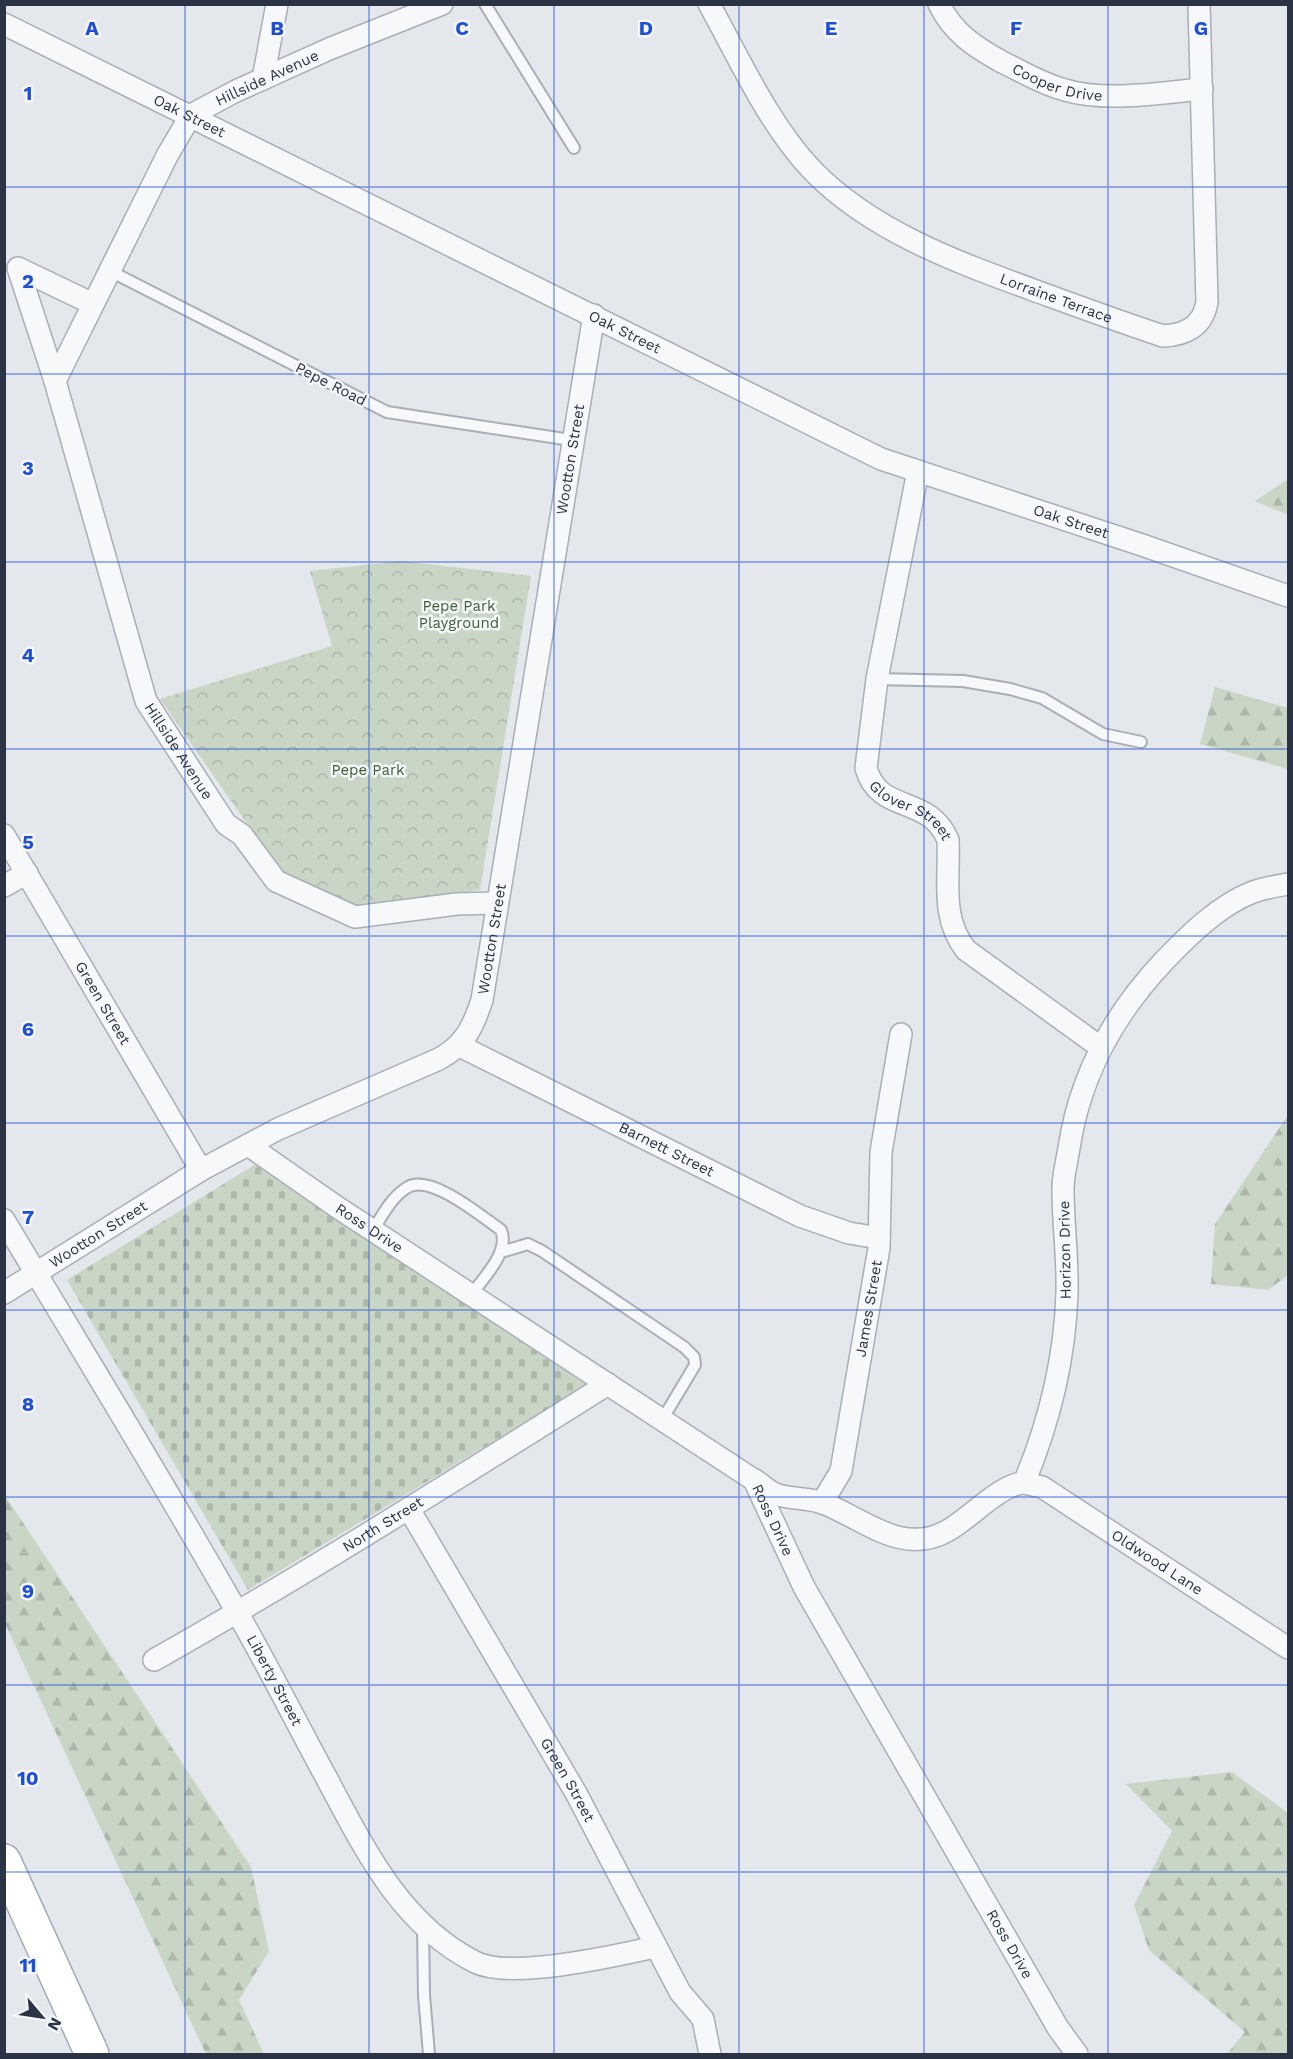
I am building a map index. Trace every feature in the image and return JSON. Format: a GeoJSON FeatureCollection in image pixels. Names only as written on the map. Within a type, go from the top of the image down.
{"type":"FeatureCollection","features":[{"type":"Feature","properties":{"kind":"main road"},"geometry":{"type":"LineString","coordinates":[[4,1862],[92,2055]]}},
{"type":"Feature","properties":{"kind":"street"},"geometry":{"type":"LineString","coordinates":[[263,79],[277,4]]}},
{"type":"Feature","properties":{"kind":"street","name":"Hillside Avenue"},"geometry":{"type":"LineString","coordinates":[[190,117],[263,79],[329,49],[442,4]]}},
{"type":"Feature","properties":{"kind":"street","name":"Lorraine Terrace"},"geometry":{"type":"LineString","coordinates":[[709,4],[788,140],[812,169],[840,195],[871,218],[951,258],[1162,336],[1187,332],[1198,324],[1205,314],[1207,302],[1199,4]]}},
{"type":"Feature","properties":{"kind":"street","name":"Cooper Drive"},"geometry":{"type":"LineString","coordinates":[[939,4],[953,27],[971,44],[1043,83],[1067,91],[1092,94],[1155,93],[1202,89]]}},
{"type":"Feature","properties":{"kind":"street","name":"Oak Street"},"geometry":{"type":"LineString","coordinates":[[4,24],[881,459],[1288,596]]}},
{"type":"Feature","properties":{"kind":"street"},"geometry":{"type":"LineString","coordinates":[[55,381],[190,117]]}},
{"type":"Feature","properties":{"kind":"street","name":"Hillside Avenue"},"geometry":{"type":"LineString","coordinates":[[93,304],[18,268],[55,381],[146,701],[226,824],[242,835],[276,881],[355,917],[384,916],[457,904],[497,903]]}},
{"type":"Feature","properties":{"kind":"street","name":"Wootton Street"},"geometry":{"type":"LineString","coordinates":[[4,1293],[201,1170],[289,1124],[439,1059],[460,1046],[474,1024],[482,1000],[571,440],[594,315]]}},
{"type":"Feature","properties":{"kind":"street","name":"Glover Street"},"geometry":{"type":"LineString","coordinates":[[918,471],[877,679],[866,768],[869,780],[882,794],[925,811],[943,828],[948,840],[950,876],[947,904],[952,929],[966,950],[1100,1047]]}},
{"type":"Feature","properties":{"kind":"street","name":"Green Street"},"geometry":{"type":"LineString","coordinates":[[4,835],[201,1170]]}},
{"type":"Feature","properties":{"kind":"street"},"geometry":{"type":"LineString","coordinates":[[4,886],[27,873]]}},
{"type":"Feature","properties":{"kind":"street","name":"Horizon Drive"},"geometry":{"type":"LineString","coordinates":[[1024,1483],[1046,1421],[1062,1353],[1068,1247],[1063,1187],[1075,1112],[1086,1076],[1116,1020],[1146,979],[1182,943],[1210,918],[1252,892],[1288,884]]}},
{"type":"Feature","properties":{"kind":"street","name":"James Street"},"geometry":{"type":"LineString","coordinates":[[822,1503],[841,1472],[879,1238],[881,1152],[901,1034]]}},
{"type":"Feature","properties":{"kind":"street","name":"Barnett Street"},"geometry":{"type":"LineString","coordinates":[[460,1046],[483,1060],[800,1216],[849,1233],[879,1238]]}},
{"type":"Feature","properties":{"kind":"street","name":"Ross Drive"},"geometry":{"type":"LineString","coordinates":[[248,1145],[471,1295],[754,1480],[804,1587],[1058,2028],[1077,2055]]}},
{"type":"Feature","properties":{"kind":"street","name":"Liberty Street"},"geometry":{"type":"LineString","coordinates":[[4,1220],[238,1613],[374,1865],[405,1908],[423,1926],[474,1962],[498,1968],[580,1962],[655,1947]]}},
{"type":"Feature","properties":{"kind":"street","name":"North Street"},"geometry":{"type":"LineString","coordinates":[[154,1660],[238,1613],[608,1384]]}},
{"type":"Feature","properties":{"kind":"street"},"geometry":{"type":"LineString","coordinates":[[754,1480],[776,1494],[822,1503],[866,1526],[909,1541],[946,1532],[1000,1493],[1018,1483],[1024,1483]]}},
{"type":"Feature","properties":{"kind":"street","name":"Oldwood Lane"},"geometry":{"type":"LineString","coordinates":[[1024,1483],[1042,1487],[1288,1648]]}},
{"type":"Feature","properties":{"kind":"street","name":"Green Street"},"geometry":{"type":"LineString","coordinates":[[409,1509],[576,1793],[680,1992],[703,2019],[710,2055]]}},
{"type":"Feature","properties":{"kind":"lane"},"geometry":{"type":"LineString","coordinates":[[485,4],[574,148]]}},
{"type":"Feature","properties":{"kind":"lane","name":"Pepe Road"},"geometry":{"type":"LineString","coordinates":[[110,271],[387,412],[571,440]]}},
{"type":"Feature","properties":{"kind":"lane"},"geometry":{"type":"LineString","coordinates":[[877,679],[963,681],[1010,689],[1042,698],[1103,734],[1141,742]]}},
{"type":"Feature","properties":{"kind":"lane"},"geometry":{"type":"LineString","coordinates":[[373,1230],[394,1199],[407,1187],[420,1183],[434,1186],[501,1230],[504,1236],[501,1252],[471,1295]]}},
{"type":"Feature","properties":{"kind":"lane"},"geometry":{"type":"LineString","coordinates":[[501,1252],[528,1244],[542,1251],[689,1352],[694,1358],[695,1365],[691,1376],[662,1420]]}},
{"type":"Feature","properties":{"kind":"lane"},"geometry":{"type":"LineString","coordinates":[[423,1926],[424,1995],[429,2055]]}},
{"type":"Feature","properties":{"kind":"green space"},"geometry":{"type":"Polygon","coordinates":[[[1288,479],[1288,515],[1255,501],[1288,479]]]}},
{"type":"Feature","properties":{"kind":"green space","name":"Pepe Park"},"geometry":{"type":"Polygon","coordinates":[[[401,561],[531,576],[480,890],[351,909],[282,874],[160,699],[332,646],[310,571],[401,561]]]}},
{"type":"Feature","properties":{"kind":"green space"},"geometry":{"type":"Polygon","coordinates":[[[1215,687],[1288,708],[1288,769],[1200,744],[1215,687]]]}},
{"type":"Feature","properties":{"kind":"green space"},"geometry":{"type":"Polygon","coordinates":[[[1288,1115],[1288,1275],[1268,1290],[1211,1284],[1215,1224],[1288,1115]]]}},
{"type":"Feature","properties":{"kind":"green space"},"geometry":{"type":"Polygon","coordinates":[[[256,1164],[587,1385],[248,1590],[67,1280],[256,1164]]]}},
{"type":"Feature","properties":{"kind":"green space"},"geometry":{"type":"Polygon","coordinates":[[[4,1494],[251,1867],[269,1951],[239,2000],[264,2054],[206,2054],[5,1624],[4,1494]]]}},
{"type":"Feature","properties":{"kind":"green space"},"geometry":{"type":"Polygon","coordinates":[[[1232,1772],[1288,1813],[1288,2054],[1227,2054],[1245,2032],[1149,1950],[1134,1905],[1172,1831],[1126,1784],[1232,1772]]]}},
{"type":"Feature","properties":{"kind":"park label","name":"Pepe Park Playground"},"geometry":{"type":"Point","coordinates":[459,614]}}]}
